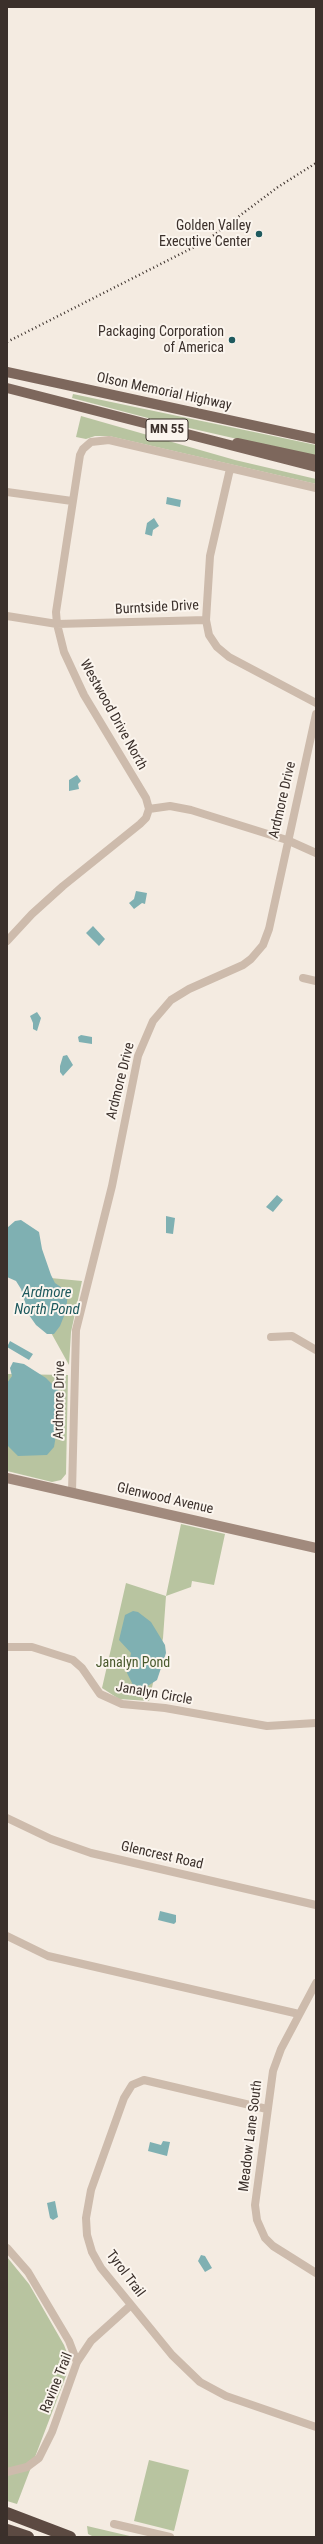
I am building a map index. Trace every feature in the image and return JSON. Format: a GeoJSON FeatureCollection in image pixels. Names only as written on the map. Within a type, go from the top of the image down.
{"type":"FeatureCollection","features":[{"type":"Feature","properties":{"kind":"highway"},"geometry":{"type":"LineString","coordinates":[[7,2513],[70,2537]]}},
{"type":"Feature","properties":{"kind":"highway"},"geometry":{"type":"LineString","coordinates":[[7,2530],[28,2537]]}},
{"type":"Feature","properties":{"kind":"main road","name":"Olson Memorial Highway"},"geometry":{"type":"LineString","coordinates":[[7,372],[316,439]]}},
{"type":"Feature","properties":{"kind":"main road","name":"MN 55"},"geometry":{"type":"LineString","coordinates":[[7,388],[200,439],[316,467]]}},
{"type":"Feature","properties":{"kind":"main road"},"geometry":{"type":"LineString","coordinates":[[200,439],[251,444],[316,460]]}},
{"type":"Feature","properties":{"kind":"street","name":"Westwood Drive North"},"geometry":{"type":"LineString","coordinates":[[149,809],[146,798],[84,695],[64,652],[57,624],[56,612],[80,456],[91,442],[109,440],[230,469]]}},
{"type":"Feature","properties":{"kind":"street"},"geometry":{"type":"LineString","coordinates":[[230,469],[316,488]]}},
{"type":"Feature","properties":{"kind":"street","name":"Burntside Drive"},"geometry":{"type":"LineString","coordinates":[[7,616],[57,624],[206,620],[210,556],[230,469]]}},
{"type":"Feature","properties":{"kind":"street"},"geometry":{"type":"LineString","coordinates":[[7,492],[72,502]]}},
{"type":"Feature","properties":{"kind":"street"},"geometry":{"type":"LineString","coordinates":[[206,620],[209,635],[223,653],[316,703]]}},
{"type":"Feature","properties":{"kind":"street","name":"Ardmore Drive"},"geometry":{"type":"LineString","coordinates":[[72,1492],[76,1330],[112,1186],[138,1056],[153,1021],[171,1000],[189,989],[243,965],[251,959],[263,945],[269,929],[287,840],[316,714]]}},
{"type":"Feature","properties":{"kind":"street"},"geometry":{"type":"LineString","coordinates":[[8,938],[63,886],[140,824],[146,818],[149,809],[178,807],[287,840],[316,853]]}},
{"type":"Feature","properties":{"kind":"street"},"geometry":{"type":"LineString","coordinates":[[303,978],[316,981]]}},
{"type":"Feature","properties":{"kind":"street"},"geometry":{"type":"LineString","coordinates":[[271,1337],[292,1336],[316,1350]]}},
{"type":"Feature","properties":{"kind":"street","name":"Glenwood Avenue"},"geometry":{"type":"LineString","coordinates":[[7,1478],[316,1548]]}},
{"type":"Feature","properties":{"kind":"street","name":"Janalyn Circle"},"geometry":{"type":"LineString","coordinates":[[7,1647],[32,1648],[73,1660],[82,1668],[100,1694],[114,1702],[165,1708],[262,1726],[316,1723]]}},
{"type":"Feature","properties":{"kind":"street","name":"Glencrest Road"},"geometry":{"type":"LineString","coordinates":[[7,1818],[51,1839],[91,1853],[316,1905]]}},
{"type":"Feature","properties":{"kind":"street"},"geometry":{"type":"LineString","coordinates":[[7,1936],[48,1956],[299,2014]]}},
{"type":"Feature","properties":{"kind":"street","name":"Meadow Lane South"},"geometry":{"type":"LineString","coordinates":[[316,1983],[276,2060],[267,2109],[255,2205],[260,2231],[273,2246],[316,2273]]}},
{"type":"Feature","properties":{"kind":"street","name":"Tyrol Trail"},"geometry":{"type":"LineString","coordinates":[[267,2109],[144,2080],[132,2085],[128,2090],[91,2190],[86,2218],[87,2235],[92,2252],[101,2268],[172,2356],[200,2382],[226,2396],[316,2428]]}},
{"type":"Feature","properties":{"kind":"street"},"geometry":{"type":"LineString","coordinates":[[7,2248],[28,2272],[69,2341],[77,2362]]}},
{"type":"Feature","properties":{"kind":"street","name":"Ravine Trail"},"geometry":{"type":"LineString","coordinates":[[10,2471],[27,2467],[43,2452],[77,2362],[92,2341],[131,2305]]}},
{"type":"Feature","properties":{"kind":"street"},"geometry":{"type":"LineString","coordinates":[[114,2524],[170,2537]]}},
{"type":"Feature","properties":{"kind":"green space"},"geometry":{"type":"Polygon","coordinates":[[[73,394],[316,445],[316,457],[163,422],[72,398],[73,394]]]}},
{"type":"Feature","properties":{"kind":"green space"},"geometry":{"type":"Polygon","coordinates":[[[81,416],[235,460],[316,479],[316,484],[109,436],[95,436],[86,439],[76,437],[81,416]]]}},
{"type":"Feature","properties":{"kind":"green space"},"geometry":{"type":"Polygon","coordinates":[[[19,1275],[82,1281],[71,1332],[69,1365],[19,1275]]]}},
{"type":"Feature","properties":{"kind":"green space"},"geometry":{"type":"Polygon","coordinates":[[[7,1374],[68,1375],[66,1474],[61,1480],[52,1482],[7,1471],[7,1374]]]}},
{"type":"Feature","properties":{"kind":"green space"},"geometry":{"type":"Polygon","coordinates":[[[181,1524],[225,1534],[214,1585],[192,1581],[191,1587],[166,1596],[181,1524]]]}},
{"type":"Feature","properties":{"kind":"green space","name":"Janalyn Pond"},"geometry":{"type":"Polygon","coordinates":[[[126,1583],[166,1596],[163,1638],[149,1701],[119,1699],[102,1688],[126,1583]]]}},
{"type":"Feature","properties":{"kind":"green space"},"geometry":{"type":"Polygon","coordinates":[[[7,2257],[29,2284],[64,2345],[69,2358],[66,2376],[17,2504],[7,2501],[7,2257]]]}},
{"type":"Feature","properties":{"kind":"green space"},"geometry":{"type":"Polygon","coordinates":[[[149,2460],[189,2470],[174,2531],[134,2521],[149,2460]]]}},
{"type":"Feature","properties":{"kind":"green space"},"geometry":{"type":"Polygon","coordinates":[[[87,2526],[134,2537],[94,2537],[88,2534],[87,2526]]]}},
{"type":"Feature","properties":{"kind":"water"},"geometry":{"type":"Polygon","coordinates":[[[167,497],[181,500],[180,507],[166,504],[167,497]]]}},
{"type":"Feature","properties":{"kind":"water"},"geometry":{"type":"Polygon","coordinates":[[[154,518],[159,526],[153,530],[152,536],[145,534],[147,523],[154,518]]]}},
{"type":"Feature","properties":{"kind":"water"},"geometry":{"type":"Polygon","coordinates":[[[77,775],[81,781],[78,784],[79,789],[69,791],[69,780],[77,775]]]}},
{"type":"Feature","properties":{"kind":"water"},"geometry":{"type":"Polygon","coordinates":[[[136,891],[147,893],[145,904],[142,903],[134,909],[129,903],[134,899],[136,891]]]}},
{"type":"Feature","properties":{"kind":"water"},"geometry":{"type":"Polygon","coordinates":[[[93,926],[105,939],[99,946],[86,933],[93,926]]]}},
{"type":"Feature","properties":{"kind":"water"},"geometry":{"type":"Polygon","coordinates":[[[37,1012],[41,1018],[37,1031],[33,1029],[33,1023],[30,1016],[37,1012]]]}},
{"type":"Feature","properties":{"kind":"water"},"geometry":{"type":"Polygon","coordinates":[[[81,1035],[92,1037],[92,1044],[79,1042],[78,1037],[81,1035]]]}},
{"type":"Feature","properties":{"kind":"water"},"geometry":{"type":"Polygon","coordinates":[[[67,1055],[73,1065],[63,1076],[60,1072],[60,1066],[63,1056],[67,1055]]]}},
{"type":"Feature","properties":{"kind":"water"},"geometry":{"type":"Polygon","coordinates":[[[277,1195],[283,1200],[273,1212],[266,1207],[277,1195]]]}},
{"type":"Feature","properties":{"kind":"water"},"geometry":{"type":"Polygon","coordinates":[[[166,1216],[175,1218],[173,1234],[166,1233],[166,1216]]]}},
{"type":"Feature","properties":{"kind":"water","name":"Ardmore North Pond"},"geometry":{"type":"Polygon","coordinates":[[[21,1220],[39,1232],[42,1249],[51,1275],[55,1283],[68,1292],[66,1311],[60,1326],[54,1334],[47,1334],[36,1325],[29,1315],[21,1289],[16,1281],[7,1277],[7,1228],[15,1221],[21,1220]]]}},
{"type":"Feature","properties":{"kind":"water"},"geometry":{"type":"Polygon","coordinates":[[[10,1341],[33,1354],[29,1360],[7,1347],[10,1341]]]}},
{"type":"Feature","properties":{"kind":"water"},"geometry":{"type":"Polygon","coordinates":[[[13,1362],[24,1364],[46,1378],[59,1391],[60,1411],[54,1447],[47,1455],[18,1456],[7,1445],[7,1383],[12,1376],[10,1368],[13,1362]]]}},
{"type":"Feature","properties":{"kind":"water","name":"Janalyn Pond"},"geometry":{"type":"Polygon","coordinates":[[[133,1611],[138,1612],[151,1622],[165,1645],[166,1653],[157,1680],[146,1687],[133,1685],[127,1673],[131,1653],[119,1640],[125,1615],[133,1611]]]}},
{"type":"Feature","properties":{"kind":"water"},"geometry":{"type":"Polygon","coordinates":[[[160,1911],[176,1915],[176,1922],[174,1924],[158,1920],[160,1911]]]}},
{"type":"Feature","properties":{"kind":"water"},"geometry":{"type":"Polygon","coordinates":[[[163,2141],[170,2142],[167,2156],[148,2151],[150,2142],[161,2145],[163,2141]]]}},
{"type":"Feature","properties":{"kind":"water"},"geometry":{"type":"Polygon","coordinates":[[[55,2201],[58,2217],[53,2220],[50,2218],[47,2203],[55,2201]]]}},
{"type":"Feature","properties":{"kind":"water"},"geometry":{"type":"Polygon","coordinates":[[[201,2255],[205,2256],[212,2268],[205,2272],[198,2261],[201,2255]]]}},
{"type":"Feature","properties":{"kind":"railway"},"geometry":{"type":"LineString","coordinates":[[7,342],[206,241],[278,187],[316,163]]}},
{"type":"Feature","properties":{"kind":"place","name":"Golden Valley Executive Center"},"geometry":{"type":"Point","coordinates":[259,234]}},
{"type":"Feature","properties":{"kind":"place","name":"Packaging Corporation of America"},"geometry":{"type":"Point","coordinates":[232,340]}}]}
